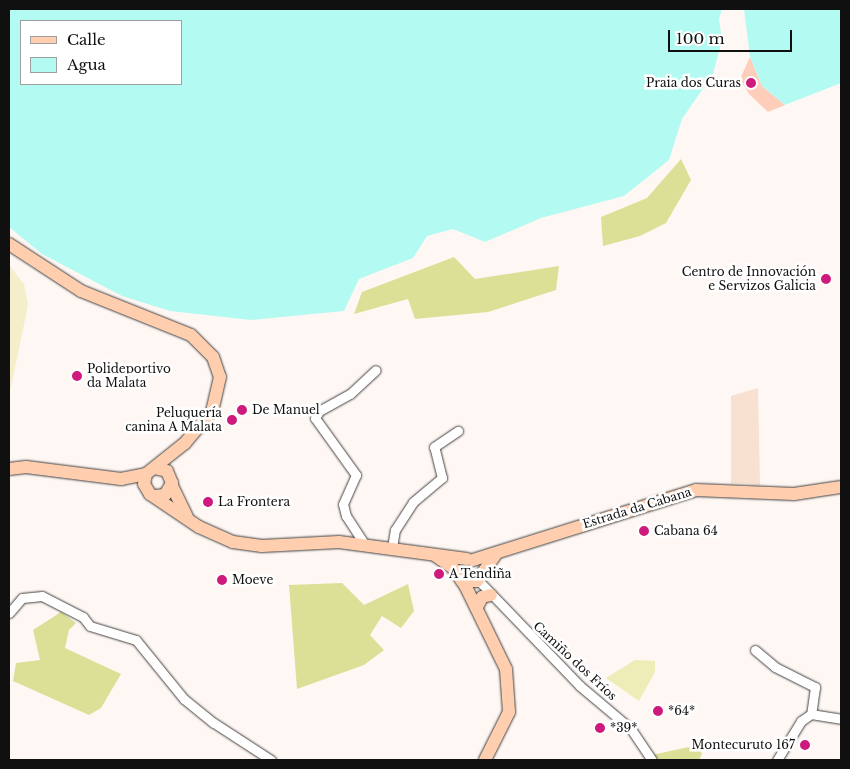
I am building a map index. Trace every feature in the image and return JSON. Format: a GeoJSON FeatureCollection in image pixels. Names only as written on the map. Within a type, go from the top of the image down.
{"type":"FeatureCollection","features":[{"type":"Feature","properties":{"kind":"main road"},"geometry":{"type":"LineString","coordinates":[[9,244],[81,291],[190,335],[208,349],[220,377],[218,396],[206,420],[185,443],[151,471],[121,479],[50,469],[9,469]]}},
{"type":"Feature","properties":{"kind":"main road"},"geometry":{"type":"LineString","coordinates":[[151,471],[150,493],[166,495],[185,443]]}},
{"type":"Feature","properties":{"kind":"main road"},"geometry":{"type":"LineString","coordinates":[[151,471],[171,481]]}},
{"type":"Feature","properties":{"kind":"main road","name":"Estrada da Cabana"},"geometry":{"type":"LineString","coordinates":[[121,479],[150,493],[193,524],[218,538],[249,545],[325,542],[365,545],[470,560],[496,554],[696,490],[794,494],[841,487]]}},
{"type":"Feature","properties":{"kind":"main road","name":"Estrada da Cabana"},"geometry":{"type":"LineString","coordinates":[[171,481],[181,509],[193,524]]}},
{"type":"Feature","properties":{"kind":"main road","name":"Estrada da Cabana"},"geometry":{"type":"LineString","coordinates":[[432,554],[460,577]]}},
{"type":"Feature","properties":{"kind":"main road"},"geometry":{"type":"LineString","coordinates":[[479,578],[496,554]]}},
{"type":"Feature","properties":{"kind":"main road"},"geometry":{"type":"LineString","coordinates":[[479,609],[479,578],[470,560],[460,564],[460,577],[479,609],[506,669],[510,698],[506,719],[485,760]]}},
{"type":"Feature","properties":{"kind":"main road"},"geometry":{"type":"LineString","coordinates":[[460,577],[479,578]]}},
{"type":"Feature","properties":{"kind":"main road"},"geometry":{"type":"LineString","coordinates":[[479,609],[482,597],[491,594]]}},
{"type":"Feature","properties":{"kind":"street"},"geometry":{"type":"LineString","coordinates":[[365,545],[344,509],[344,499],[356,475],[315,418],[319,411],[350,394],[376,370]]}},
{"type":"Feature","properties":{"kind":"street"},"geometry":{"type":"LineString","coordinates":[[392,548],[395,530],[412,502],[442,478],[434,447],[458,430]]}},
{"type":"Feature","properties":{"kind":"street","name":"Camiño dos Fríos"},"geometry":{"type":"LineString","coordinates":[[479,578],[491,594],[580,686],[631,728],[652,760]]}},
{"type":"Feature","properties":{"kind":"street"},"geometry":{"type":"LineString","coordinates":[[9,613],[22,598],[42,596],[83,617],[90,626],[136,640],[184,698],[214,723],[272,760]]}},
{"type":"Feature","properties":{"kind":"street"},"geometry":{"type":"LineString","coordinates":[[755,650],[775,667],[816,687],[811,714]]}},
{"type":"Feature","properties":{"kind":"street"},"geometry":{"type":"LineString","coordinates":[[777,760],[801,721],[811,714],[841,719]]}},
{"type":"Feature","properties":{"kind":"shaded area"},"geometry":{"type":"Polygon","coordinates":[[[9,265],[24,284],[28,305],[9,397],[9,265]]]}},
{"type":"Feature","properties":{"kind":"shaded area"},"geometry":{"type":"Polygon","coordinates":[[[758,388],[760,485],[731,483],[731,396],[758,388]]]}},
{"type":"Feature","properties":{"kind":"green space"},"geometry":{"type":"Polygon","coordinates":[[[681,159],[691,180],[666,223],[640,236],[603,246],[601,217],[647,198],[681,159]]]}},
{"type":"Feature","properties":{"kind":"green space"},"geometry":{"type":"Polygon","coordinates":[[[454,257],[475,279],[559,266],[556,290],[488,312],[415,319],[408,299],[354,314],[362,292],[454,257]]]}},
{"type":"Feature","properties":{"kind":"green space"},"geometry":{"type":"Polygon","coordinates":[[[342,583],[364,605],[408,584],[414,611],[401,628],[382,616],[370,635],[384,650],[364,665],[297,689],[289,585],[342,583]]]}},
{"type":"Feature","properties":{"kind":"green space"},"geometry":{"type":"Polygon","coordinates":[[[61,612],[76,623],[69,630],[65,648],[121,674],[101,708],[89,715],[13,681],[16,663],[40,660],[33,630],[61,612]]]}},
{"type":"Feature","properties":{"kind":"green space"},"geometry":{"type":"Polygon","coordinates":[[[635,660],[655,661],[655,672],[639,701],[606,678],[635,660]]]}},
{"type":"Feature","properties":{"kind":"green space"},"geometry":{"type":"Polygon","coordinates":[[[698,745],[702,754],[699,760],[659,760],[652,755],[698,745]]]}},
{"type":"Feature","properties":{"kind":"sand","name":"Praia dos Curas"},"geometry":{"type":"Polygon","coordinates":[[[750,57],[762,86],[785,105],[768,112],[749,94],[740,79],[750,57]]]}},
{"type":"Feature","properties":{"kind":"water"},"geometry":{"type":"Polygon","coordinates":[[[9,9],[722,9],[719,19],[722,40],[713,74],[682,119],[669,160],[624,196],[541,218],[485,242],[453,229],[427,236],[413,258],[359,279],[344,311],[251,320],[170,311],[122,296],[42,254],[9,227],[9,9]]]}},
{"type":"Feature","properties":{"kind":"water"},"geometry":{"type":"Polygon","coordinates":[[[744,9],[841,9],[841,83],[785,105],[762,86],[750,57],[744,9]]]}},
{"type":"Feature","properties":{"kind":"place","name":"Praia dos Curas"},"geometry":{"type":"Point","coordinates":[751,83]}},
{"type":"Feature","properties":{"kind":"place","name":"Centro de Innovación e Servizos Galicia"},"geometry":{"type":"Point","coordinates":[826,279]}},
{"type":"Feature","properties":{"kind":"place","name":"Polideportivo da Malata"},"geometry":{"type":"Point","coordinates":[77,376]}},
{"type":"Feature","properties":{"kind":"place","name":"De Manuel"},"geometry":{"type":"Point","coordinates":[242,410]}},
{"type":"Feature","properties":{"kind":"place","name":"Peluquería canina A Malata"},"geometry":{"type":"Point","coordinates":[232,420]}},
{"type":"Feature","properties":{"kind":"place","name":"La Frontera"},"geometry":{"type":"Point","coordinates":[208,502]}},
{"type":"Feature","properties":{"kind":"place","name":"Cabana 64"},"geometry":{"type":"Point","coordinates":[644,531]}},
{"type":"Feature","properties":{"kind":"place","name":"A Tendiña"},"geometry":{"type":"Point","coordinates":[439,574]}},
{"type":"Feature","properties":{"kind":"place","name":"Moeve"},"geometry":{"type":"Point","coordinates":[222,580]}},
{"type":"Feature","properties":{"kind":"place","name":"*64*"},"geometry":{"type":"Point","coordinates":[658,711]}},
{"type":"Feature","properties":{"kind":"place","name":"*39*"},"geometry":{"type":"Point","coordinates":[600,728]}},
{"type":"Feature","properties":{"kind":"place","name":"Montecuruto 167"},"geometry":{"type":"Point","coordinates":[805,745]}}]}
